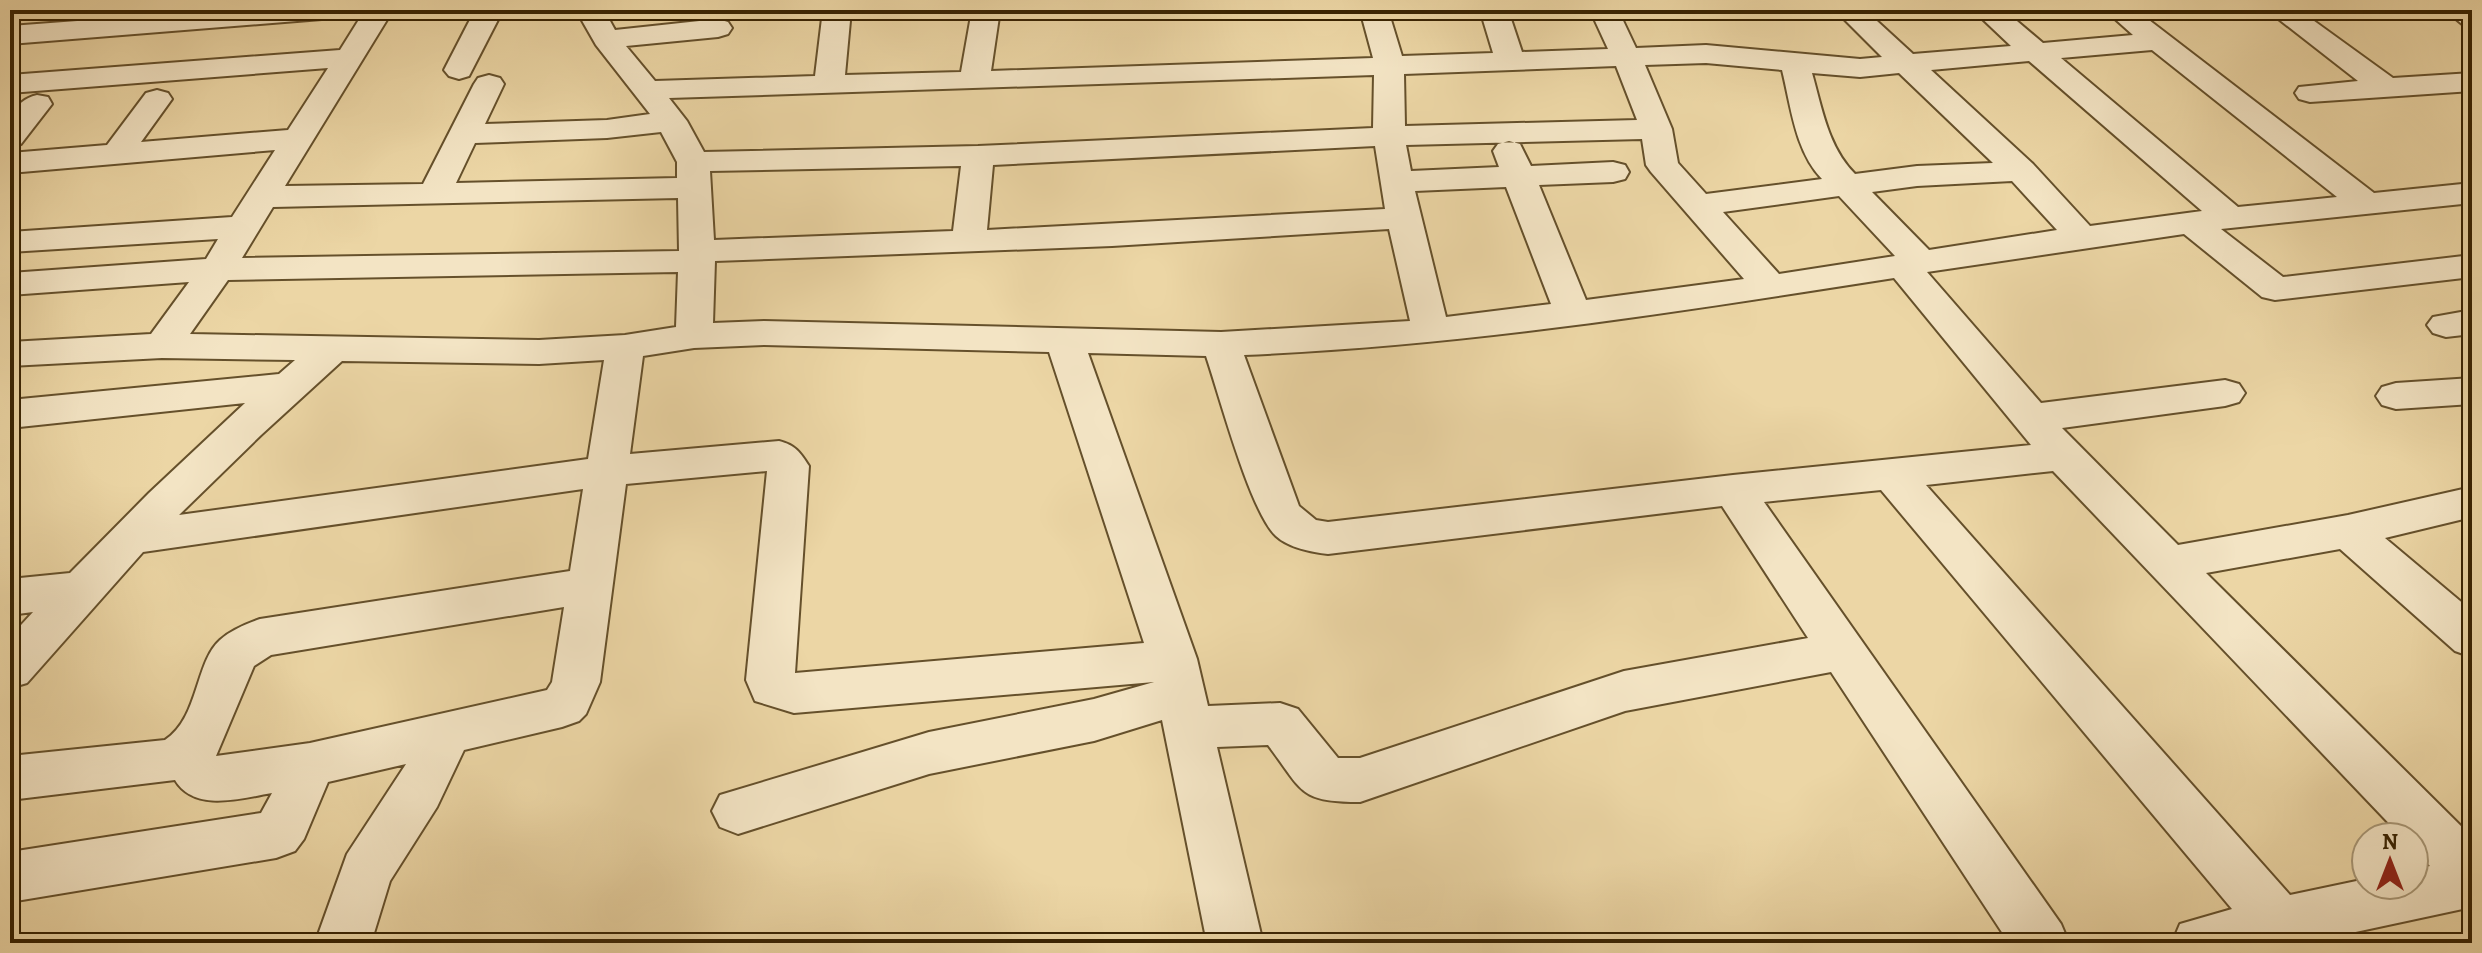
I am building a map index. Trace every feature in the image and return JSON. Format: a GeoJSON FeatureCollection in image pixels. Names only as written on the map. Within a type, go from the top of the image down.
{"type":"FeatureCollection","features":[{"type":"Feature","properties":{"kind":"street"},"geometry":{"type":"LineString","coordinates":[[50,31],[71,10]]}},
{"type":"Feature","properties":{"kind":"street"},"geometry":{"type":"LineString","coordinates":[[10,35],[190,16],[334,10]]}},
{"type":"Feature","properties":{"kind":"street"},"geometry":{"type":"LineString","coordinates":[[162,346],[217,269],[379,10]]}},
{"type":"Feature","properties":{"kind":"street"},"geometry":{"type":"LineString","coordinates":[[459,70],[489,10]]}},
{"type":"Feature","properties":{"kind":"street"},"geometry":{"type":"LineString","coordinates":[[590,10],[606,39],[671,121],[694,175],[697,256],[694,336]]}},
{"type":"Feature","properties":{"kind":"street"},"geometry":{"type":"LineString","coordinates":[[829,84],[837,10]]}},
{"type":"Feature","properties":{"kind":"street"},"geometry":{"type":"LineString","coordinates":[[975,80],[986,10]]}},
{"type":"Feature","properties":{"kind":"street"},"geometry":{"type":"LineString","coordinates":[[1374,10],[1389,64],[1389,136],[1403,218],[1431,331]]}},
{"type":"Feature","properties":{"kind":"street"},"geometry":{"type":"LineString","coordinates":[[1494,10],[1510,60]]}},
{"type":"Feature","properties":{"kind":"street"},"geometry":{"type":"LineString","coordinates":[[1604,10],[1641,88],[1656,129],[1662,165],[1770,286]]}},
{"type":"Feature","properties":{"kind":"street"},"geometry":{"type":"LineString","coordinates":[[1849,10],[2021,171],[2082,237]]}},
{"type":"Feature","properties":{"kind":"street"},"geometry":{"type":"LineString","coordinates":[[1987,10],[2230,218]]}},
{"type":"Feature","properties":{"kind":"street"},"geometry":{"type":"LineString","coordinates":[[2119,10],[2364,202]]}},
{"type":"Feature","properties":{"kind":"street"},"geometry":{"type":"LineString","coordinates":[[2281,10],[2387,88]]}},
{"type":"Feature","properties":{"kind":"street"},"geometry":{"type":"LineString","coordinates":[[2459,10],[2472,18]]}},
{"type":"Feature","properties":{"kind":"street"},"geometry":{"type":"LineString","coordinates":[[606,39],[718,28]]}},
{"type":"Feature","properties":{"kind":"street"},"geometry":{"type":"LineString","coordinates":[[645,90],[1722,54],[1847,68],[1910,65],[2157,41]]}},
{"type":"Feature","properties":{"kind":"street"},"geometry":{"type":"LineString","coordinates":[[10,84],[347,58]]}},
{"type":"Feature","properties":{"kind":"street"},"geometry":{"type":"LineString","coordinates":[[1795,62],[1819,150],[1829,167],[1912,264],[2031,418],[2166,564],[2472,873]]}},
{"type":"Feature","properties":{"kind":"street"},"geometry":{"type":"LineString","coordinates":[[2310,93],[2472,82]]}},
{"type":"Feature","properties":{"kind":"street"},"geometry":{"type":"LineString","coordinates":[[434,194],[489,84]]}},
{"type":"Feature","properties":{"kind":"street"},"geometry":{"type":"LineString","coordinates":[[117,154],[157,99]]}},
{"type":"Feature","properties":{"kind":"street"},"geometry":{"type":"LineString","coordinates":[[465,134],[592,130],[671,121]]}},
{"type":"Feature","properties":{"kind":"street"},"geometry":{"type":"LineString","coordinates":[[260,197],[434,194],[978,156],[1500,131],[1656,129]]}},
{"type":"Feature","properties":{"kind":"street"},"geometry":{"type":"LineString","coordinates":[[1500,131],[1521,175],[1572,312]]}},
{"type":"Feature","properties":{"kind":"street"},"geometry":{"type":"LineString","coordinates":[[10,163],[298,139]]}},
{"type":"Feature","properties":{"kind":"street"},"geometry":{"type":"LineString","coordinates":[[969,241],[978,156]]}},
{"type":"Feature","properties":{"kind":"street"},"geometry":{"type":"LineString","coordinates":[[1699,205],[1917,176],[2021,171]]}},
{"type":"Feature","properties":{"kind":"street"},"geometry":{"type":"LineString","coordinates":[[1398,182],[1613,172]]}},
{"type":"Feature","properties":{"kind":"street"},"geometry":{"type":"LineString","coordinates":[[10,354],[162,346],[539,352],[625,347],[694,336],[803,333],[1221,344],[1431,331],[1770,286],[2082,237],[2364,202],[2472,193]]}},
{"type":"Feature","properties":{"kind":"street"},"geometry":{"type":"LineString","coordinates":[[10,284],[217,269],[697,256],[1403,218]]}},
{"type":"Feature","properties":{"kind":"street"},"geometry":{"type":"LineString","coordinates":[[2191,223],[2275,289],[2472,266]]}},
{"type":"Feature","properties":{"kind":"street"},"geometry":{"type":"LineString","coordinates":[[10,242],[243,227]]}},
{"type":"Feature","properties":{"kind":"street"},"geometry":{"type":"LineString","coordinates":[[1064,339],[1180,694],[1235,943]]}},
{"type":"Feature","properties":{"kind":"street"},"geometry":{"type":"LineString","coordinates":[[1221,344],[1280,512],[1292,528],[1305,535],[1328,538],[1733,490],[2063,456]]}},
{"type":"Feature","properties":{"kind":"street"},"geometry":{"type":"LineString","coordinates":[[188,752],[196,772],[214,780],[310,765],[551,712],[569,700],[576,682],[625,347]]}},
{"type":"Feature","properties":{"kind":"street"},"geometry":{"type":"LineString","coordinates":[[10,669],[80,589],[130,538],[331,350]]}},
{"type":"Feature","properties":{"kind":"street"},"geometry":{"type":"LineString","coordinates":[[10,414],[289,386]]}},
{"type":"Feature","properties":{"kind":"street"},"geometry":{"type":"LineString","coordinates":[[2396,396],[2472,391]]}},
{"type":"Feature","properties":{"kind":"street"},"geometry":{"type":"LineString","coordinates":[[2031,418],[2225,393]]}},
{"type":"Feature","properties":{"kind":"street"},"geometry":{"type":"LineString","coordinates":[[130,538],[607,471],[779,455],[788,466],[770,680],[772,687],[780,692],[1180,694],[1280,724],[1325,780],[1360,780],[1624,691],[1842,651]]}},
{"type":"Feature","properties":{"kind":"street"},"geometry":{"type":"LineString","coordinates":[[1892,474],[2287,933]]}},
{"type":"Feature","properties":{"kind":"street"},"geometry":{"type":"LineString","coordinates":[[1733,490],[2041,943]]}},
{"type":"Feature","properties":{"kind":"street"},"geometry":{"type":"LineString","coordinates":[[2166,564],[2348,531],[2472,502]]}},
{"type":"Feature","properties":{"kind":"street"},"geometry":{"type":"LineString","coordinates":[[2348,531],[2472,638]]}},
{"type":"Feature","properties":{"kind":"street"},"geometry":{"type":"LineString","coordinates":[[10,778],[166,761],[188,752],[202,736],[235,654],[260,638],[590,585]]}},
{"type":"Feature","properties":{"kind":"street"},"geometry":{"type":"LineString","coordinates":[[10,597],[80,589]]}},
{"type":"Feature","properties":{"kind":"street"},"geometry":{"type":"LineString","coordinates":[[738,811],[929,753],[1094,720],[1180,694]]}},
{"type":"Feature","properties":{"kind":"street"},"geometry":{"type":"LineString","coordinates":[[343,943],[366,871],[419,791],[446,735]]}},
{"type":"Feature","properties":{"kind":"street"},"geometry":{"type":"LineString","coordinates":[[10,877],[276,834],[285,823],[310,765]]}},
{"type":"Feature","properties":{"kind":"street"},"geometry":{"type":"LineString","coordinates":[[2200,943],[2287,933],[2472,882]]}}]}
